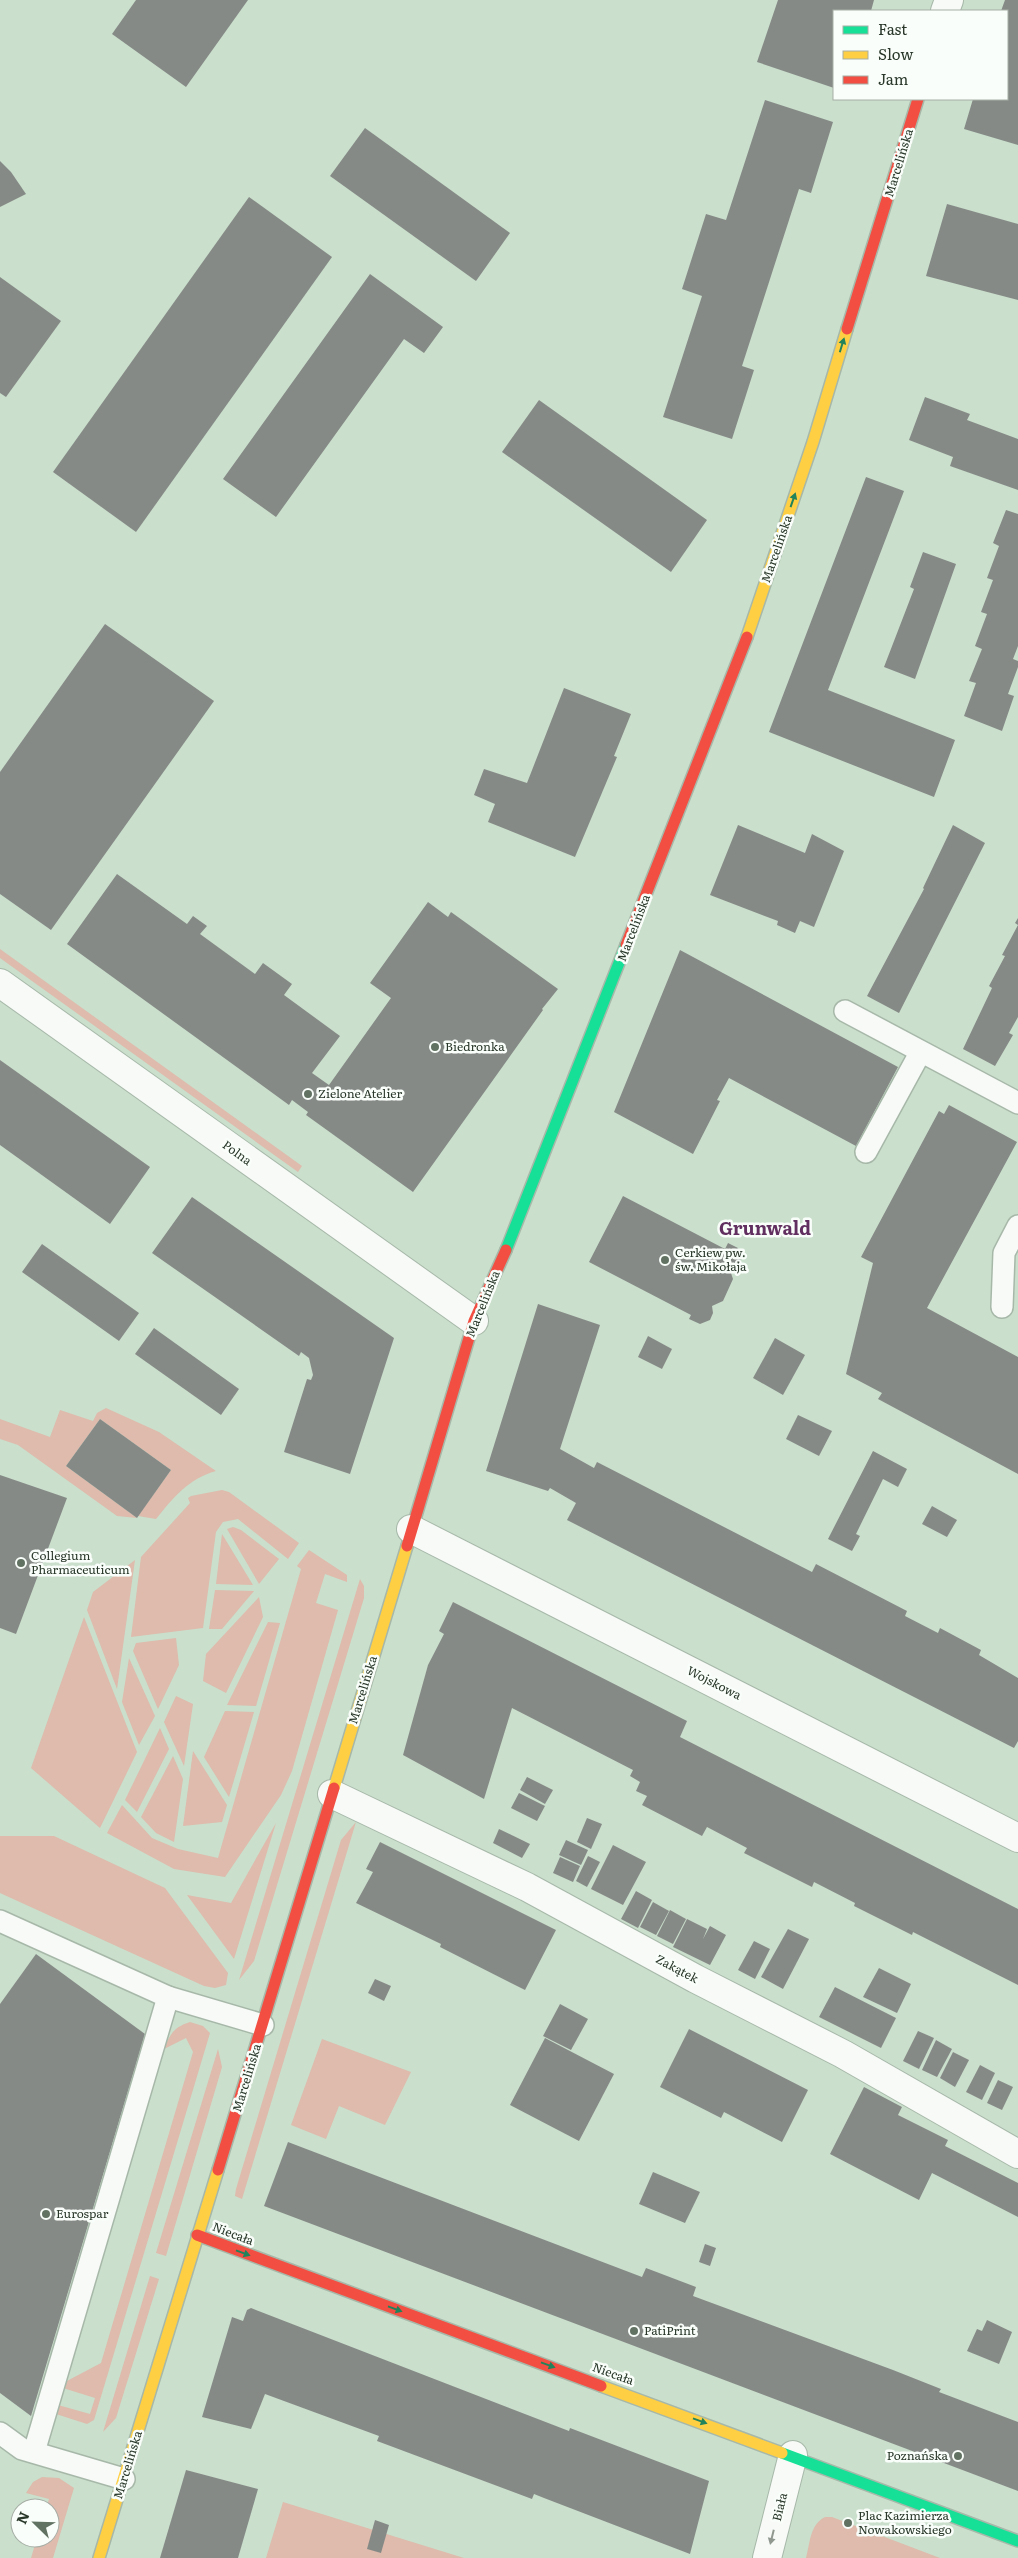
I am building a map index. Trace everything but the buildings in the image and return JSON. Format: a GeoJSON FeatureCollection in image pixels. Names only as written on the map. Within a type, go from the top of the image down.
{"type":"FeatureCollection","features":[{"type":"Feature","properties":{"kind":"street","name":"Marcelińska"},"geometry":{"type":"LineString","coordinates":[[99,2558],[263,2025],[474,1321],[506,1251],[750,629],[813,442],[918,100]]}},
{"type":"Feature","properties":{"kind":"street","name":"Polna"},"geometry":{"type":"LineString","coordinates":[[0,984],[474,1321]]}},
{"type":"Feature","properties":{"kind":"street","name":"Wojskowa"},"geometry":{"type":"LineString","coordinates":[[411,1529],[1018,1838]]}},
{"type":"Feature","properties":{"kind":"street","name":"Zakątek"},"geometry":{"type":"LineString","coordinates":[[332,1794],[527,1887],[696,1979],[843,2054],[1018,2154]]}},
{"type":"Feature","properties":{"kind":"street","name":"Niecała"},"geometry":{"type":"LineString","coordinates":[[197,2235],[793,2455],[1018,2541]]}},
{"type":"Feature","properties":{"kind":"street","name":"Biała"},"geometry":{"type":"LineString","coordinates":[[767,2558],[793,2455]]}},
{"type":"Feature","properties":{"kind":"lane"},"geometry":{"type":"LineString","coordinates":[[845,1011],[920,1053],[1018,1103]]}},
{"type":"Feature","properties":{"kind":"lane"},"geometry":{"type":"LineString","coordinates":[[866,1152],[920,1053]]}},
{"type":"Feature","properties":{"kind":"lane"},"geometry":{"type":"LineString","coordinates":[[1002,1307],[1004,1253],[1018,1226]]}},
{"type":"Feature","properties":{"kind":"lane"},"geometry":{"type":"LineString","coordinates":[[0,1921],[168,1997],[263,2025]]}},
{"type":"Feature","properties":{"kind":"lane"},"geometry":{"type":"LineString","coordinates":[[34,2452],[168,1997]]}},
{"type":"Feature","properties":{"kind":"lane"},"geometry":{"type":"LineString","coordinates":[[0,2433],[22,2449],[124,2479]]}},
{"type":"Feature","properties":{"kind":"shaded area"},"geometry":{"type":"Polygon","coordinates":[[[0,949],[302,1166],[298,1172],[0,958],[0,949]]]}},
{"type":"Feature","properties":{"kind":"shaded area"},"geometry":{"type":"Polygon","coordinates":[[[106,1408],[159,1432],[216,1471],[206,1474],[189,1484],[156,1519],[138,1516],[171,1470],[100,1419],[66,1466],[137,1518],[117,1516],[18,1445],[0,1439],[0,1419],[50,1437],[60,1410],[93,1421],[97,1413],[106,1408]]]}},
{"type":"Feature","properties":{"kind":"shaded area"},"geometry":{"type":"Polygon","coordinates":[[[222,1490],[229,1492],[299,1543],[288,1559],[238,1519],[223,1522],[216,1532],[203,1628],[131,1637],[141,1557],[190,1503],[188,1498],[222,1490]]]}},
{"type":"Feature","properties":{"kind":"shaded area"},"geometry":{"type":"Polygon","coordinates":[[[233,1527],[241,1530],[279,1559],[259,1584],[227,1529],[233,1527]]]}},
{"type":"Feature","properties":{"kind":"shaded area"},"geometry":{"type":"Polygon","coordinates":[[[222,1534],[253,1585],[216,1584],[222,1534]]]}},
{"type":"Feature","properties":{"kind":"shaded area"},"geometry":{"type":"Polygon","coordinates":[[[309,1550],[347,1575],[347,1582],[325,1574],[316,1603],[338,1610],[292,1771],[281,1795],[225,1877],[174,1869],[107,1833],[122,1805],[152,1838],[178,1849],[218,1858],[301,1569],[297,1566],[309,1550]]]}},
{"type":"Feature","properties":{"kind":"shaded area"},"geometry":{"type":"Polygon","coordinates":[[[135,1560],[117,1689],[87,1610],[93,1592],[135,1560]]]}},
{"type":"Feature","properties":{"kind":"shaded area"},"geometry":{"type":"Polygon","coordinates":[[[360,1579],[364,1586],[364,1598],[254,1961],[239,1980],[360,1579]]]}},
{"type":"Feature","properties":{"kind":"shaded area"},"geometry":{"type":"Polygon","coordinates":[[[215,1590],[254,1591],[222,1629],[209,1629],[215,1590]]]}},
{"type":"Feature","properties":{"kind":"shaded area"},"geometry":{"type":"Polygon","coordinates":[[[259,1597],[263,1617],[226,1693],[203,1681],[206,1654],[259,1597]]]}},
{"type":"Feature","properties":{"kind":"shaded area"},"geometry":{"type":"Polygon","coordinates":[[[84,1617],[137,1752],[100,1828],[31,1768],[84,1617]]]}},
{"type":"Feature","properties":{"kind":"shaded area"},"geometry":{"type":"Polygon","coordinates":[[[268,1622],[280,1623],[256,1706],[227,1705],[268,1622]]]}},
{"type":"Feature","properties":{"kind":"shaded area"},"geometry":{"type":"Polygon","coordinates":[[[176,1638],[179,1665],[158,1709],[133,1651],[136,1643],[176,1638]]]}},
{"type":"Feature","properties":{"kind":"shaded area"},"geometry":{"type":"Polygon","coordinates":[[[129,1658],[155,1716],[139,1745],[122,1702],[129,1658]]]}},
{"type":"Feature","properties":{"kind":"shaded area"},"geometry":{"type":"Polygon","coordinates":[[[176,1696],[193,1704],[184,1766],[164,1722],[176,1696]]]}},
{"type":"Feature","properties":{"kind":"shaded area"},"geometry":{"type":"Polygon","coordinates":[[[225,1711],[254,1712],[229,1797],[204,1757],[225,1711]]]}},
{"type":"Feature","properties":{"kind":"shaded area"},"geometry":{"type":"Polygon","coordinates":[[[160,1728],[169,1749],[137,1812],[125,1800],[160,1728]]]}},
{"type":"Feature","properties":{"kind":"shaded area"},"geometry":{"type":"Polygon","coordinates":[[[193,1751],[227,1805],[222,1822],[183,1826],[193,1751]]]}},
{"type":"Feature","properties":{"kind":"shaded area"},"geometry":{"type":"Polygon","coordinates":[[[173,1756],[183,1779],[174,1842],[156,1833],[141,1817],[173,1756]]]}},
{"type":"Feature","properties":{"kind":"shaded area"},"geometry":{"type":"Polygon","coordinates":[[[356,1822],[242,2199],[235,2196],[236,2189],[341,1840],[356,1822]]]}},
{"type":"Feature","properties":{"kind":"shaded area"},"geometry":{"type":"Polygon","coordinates":[[[276,1823],[234,1959],[187,1895],[231,1903],[276,1823]]]}},
{"type":"Feature","properties":{"kind":"shaded area"},"geometry":{"type":"Polygon","coordinates":[[[0,1836],[54,1836],[165,1888],[228,1973],[226,1985],[215,1988],[204,1986],[0,1893],[0,1836]]]}},
{"type":"Feature","properties":{"kind":"shaded area"},"geometry":{"type":"Polygon","coordinates":[[[190,2022],[203,2026],[210,2033],[94,2420],[87,2424],[56,2414],[58,2405],[90,2414],[95,2398],[63,2388],[65,2382],[101,2363],[193,2052],[186,2038],[164,2049],[173,2032],[180,2026],[190,2022]]]}},
{"type":"Feature","properties":{"kind":"shaded area"},"geometry":{"type":"Polygon","coordinates":[[[322,2039],[411,2072],[385,2125],[339,2106],[326,2139],[291,2125],[322,2039]]]}},
{"type":"Feature","properties":{"kind":"shaded area"},"geometry":{"type":"Polygon","coordinates":[[[218,2049],[222,2067],[166,2256],[156,2253],[218,2049]]]}},
{"type":"Feature","properties":{"kind":"shaded area"},"geometry":{"type":"Polygon","coordinates":[[[150,2276],[159,2279],[116,2418],[103,2432],[150,2276]]]}},
{"type":"Feature","properties":{"kind":"shaded area"},"geometry":{"type":"Polygon","coordinates":[[[42,2477],[59,2478],[74,2488],[60,2535],[60,2498],[45,2498],[26,2493],[33,2482],[42,2477]]]}},
{"type":"Feature","properties":{"kind":"shaded area"},"geometry":{"type":"Polygon","coordinates":[[[283,2502],[464,2558],[266,2558],[283,2502]]]}},
{"type":"Feature","properties":{"kind":"shaded area"},"geometry":{"type":"Polygon","coordinates":[[[825,2517],[832,2517],[940,2558],[806,2558],[813,2529],[825,2517]]]}},
{"type":"Feature","properties":{"kind":"shaded area"},"geometry":{"type":"Polygon","coordinates":[[[34,2548],[56,2548],[53,2558],[31,2558],[34,2548]]]}},
{"type":"Feature","properties":{"kind":"traffic: fast"},"geometry":{"type":"LineString","coordinates":[[506,1250],[626,945]]}},
{"type":"Feature","properties":{"kind":"traffic: fast"},"geometry":{"type":"LineString","coordinates":[[782,2453],[1018,2541]]}},
{"type":"Feature","properties":{"kind":"traffic: slow"},"geometry":{"type":"LineString","coordinates":[[747,637],[813,442],[847,329]]}},
{"type":"Feature","properties":{"kind":"traffic: slow"},"geometry":{"type":"LineString","coordinates":[[334,1788],[407,1546]]}},
{"type":"Feature","properties":{"kind":"traffic: slow"},"geometry":{"type":"LineString","coordinates":[[99,2558],[218,2170]]}},
{"type":"Feature","properties":{"kind":"traffic: slow"},"geometry":{"type":"LineString","coordinates":[[601,2386],[782,2453]]}},
{"type":"Feature","properties":{"kind":"traffic: jam"},"geometry":{"type":"LineString","coordinates":[[847,329],[918,100]]}},
{"type":"Feature","properties":{"kind":"traffic: jam"},"geometry":{"type":"LineString","coordinates":[[626,945],[747,637]]}},
{"type":"Feature","properties":{"kind":"traffic: jam"},"geometry":{"type":"LineString","coordinates":[[407,1546],[474,1321],[506,1250]]}},
{"type":"Feature","properties":{"kind":"traffic: jam"},"geometry":{"type":"LineString","coordinates":[[218,2170],[334,1788]]}},
{"type":"Feature","properties":{"kind":"traffic: jam"},"geometry":{"type":"LineString","coordinates":[[197,2235],[601,2386]]}},
{"type":"Feature","properties":{"kind":"place","name":"Biedronka"},"geometry":{"type":"Point","coordinates":[435,1047]}},
{"type":"Feature","properties":{"kind":"place","name":"Zielone Atelier"},"geometry":{"type":"Point","coordinates":[308,1094]}},
{"type":"Feature","properties":{"kind":"place","name":"Cerkiew pw. św. Mikołaja"},"geometry":{"type":"Point","coordinates":[665,1260]}},
{"type":"Feature","properties":{"kind":"place","name":"Collegium Pharmaceuticum"},"geometry":{"type":"Point","coordinates":[21,1563]}},
{"type":"Feature","properties":{"kind":"place","name":"Eurospar"},"geometry":{"type":"Point","coordinates":[46,2214]}},
{"type":"Feature","properties":{"kind":"place","name":"PatiPrint"},"geometry":{"type":"Point","coordinates":[634,2331]}},
{"type":"Feature","properties":{"kind":"place","name":"Poznańska"},"geometry":{"type":"Point","coordinates":[958,2456]}},
{"type":"Feature","properties":{"kind":"place","name":"Plac Kazimierza Nowakowskiego"},"geometry":{"type":"Point","coordinates":[848,2523]}},
{"type":"Feature","properties":{"kind":"district","name":"Grunwald"},"geometry":{"type":"Point","coordinates":[765,1229]}}]}
